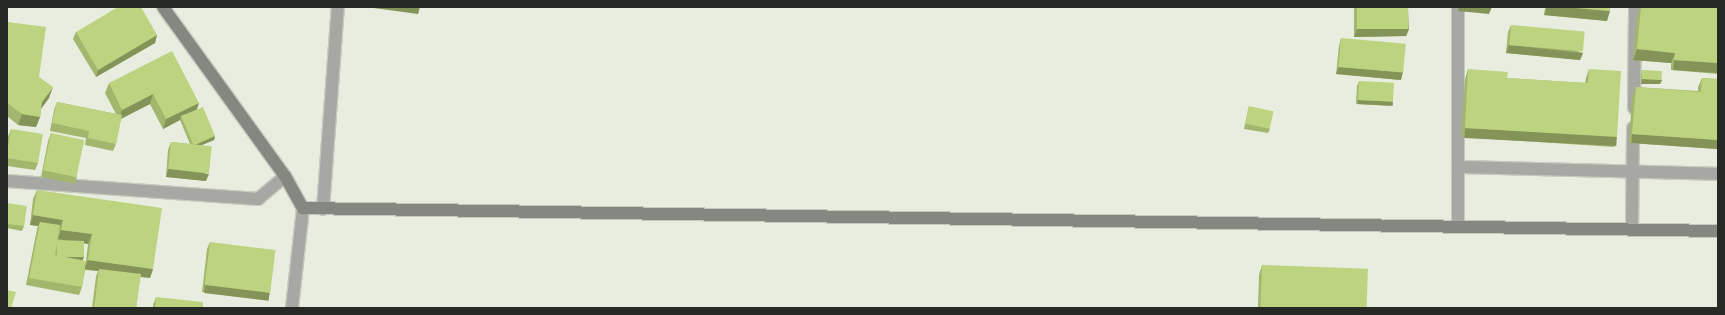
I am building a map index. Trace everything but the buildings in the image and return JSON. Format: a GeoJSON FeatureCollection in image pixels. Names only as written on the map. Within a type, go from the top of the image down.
{"type":"FeatureCollection","features":[{"type":"Feature","properties":{"kind":"main road"},"geometry":{"type":"LineString","coordinates":[[163,7],[286,176],[303,208],[1718,231]]}},
{"type":"Feature","properties":{"kind":"street"},"geometry":{"type":"LineString","coordinates":[[324,208],[338,7]]}},
{"type":"Feature","properties":{"kind":"street"},"geometry":{"type":"LineString","coordinates":[[1458,7],[1458,227]]}},
{"type":"Feature","properties":{"kind":"street"},"geometry":{"type":"LineString","coordinates":[[1632,230],[1635,7]]}},
{"type":"Feature","properties":{"kind":"street"},"geometry":{"type":"LineString","coordinates":[[1458,167],[1633,174],[1718,174]]}},
{"type":"Feature","properties":{"kind":"street"},"geometry":{"type":"LineString","coordinates":[[7,181],[258,199],[286,176]]}},
{"type":"Feature","properties":{"kind":"street"},"geometry":{"type":"LineString","coordinates":[[292,308],[303,208]]}}]}
